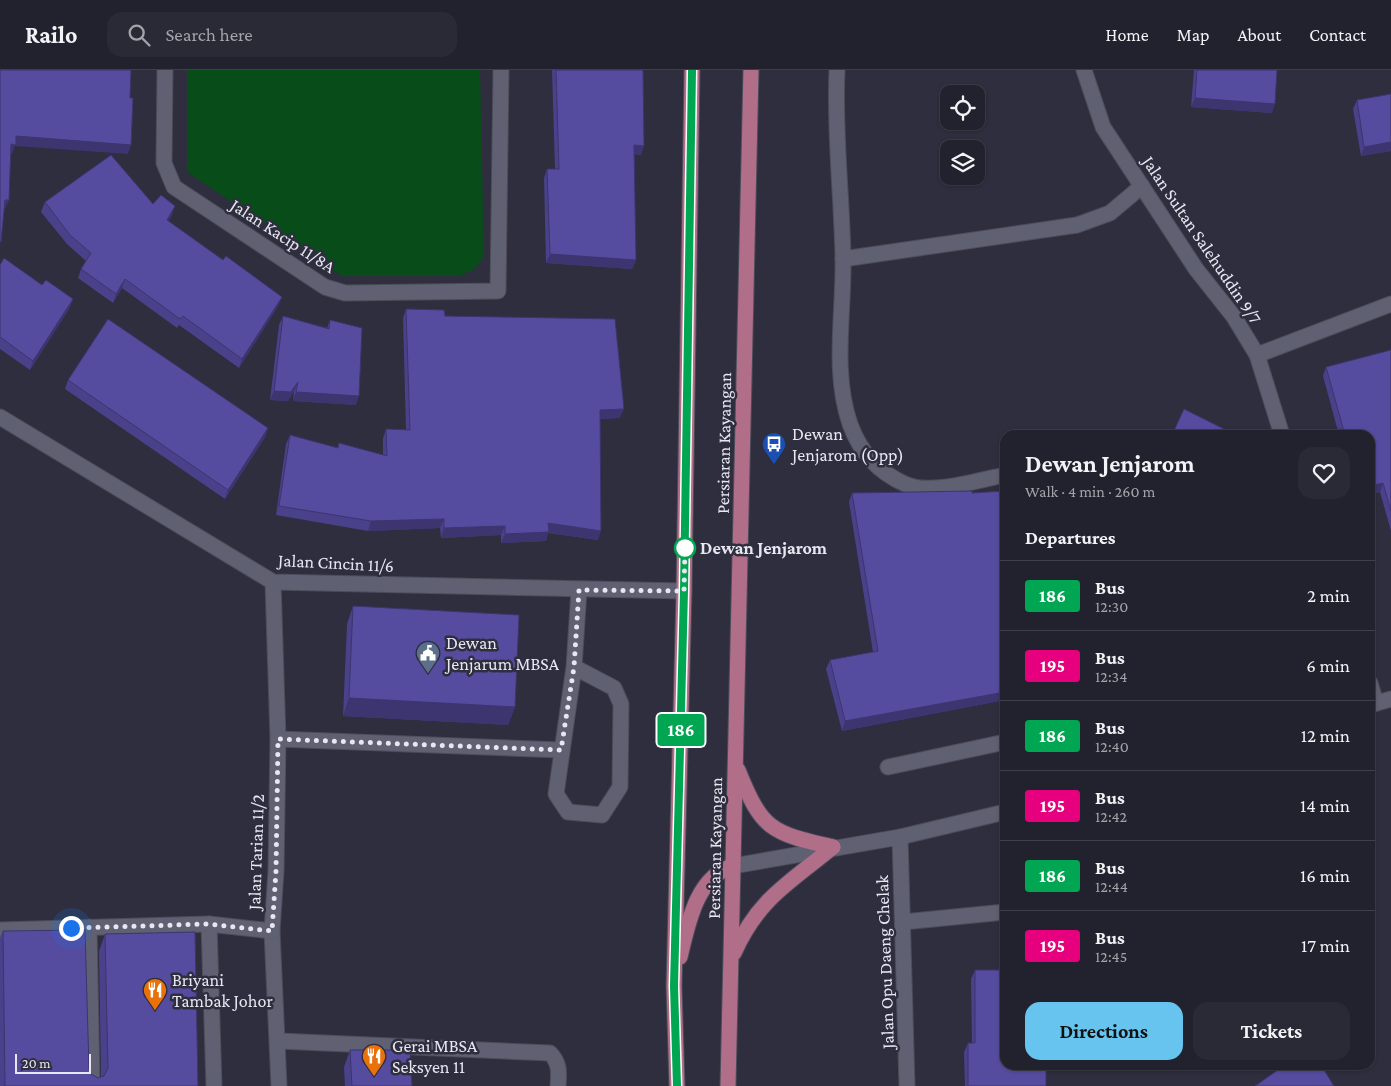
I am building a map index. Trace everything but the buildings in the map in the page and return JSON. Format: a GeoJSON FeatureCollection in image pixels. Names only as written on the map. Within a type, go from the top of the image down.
{"type":"FeatureCollection","features":[{"type":"Feature","properties":{"kind":"main road","name":"Persiaran Kayangan"},"geometry":{"type":"LineString","coordinates":[[677,1086],[674,986],[684,591],[692,70]]}},
{"type":"Feature","properties":{"kind":"main road","name":"Persiaran Kayangan"},"geometry":{"type":"LineString","coordinates":[[728,1086],[751,70]]}},
{"type":"Feature","properties":{"kind":"main road"},"geometry":{"type":"LineString","coordinates":[[735,764],[751,802],[766,823],[788,837],[833,847]]}},
{"type":"Feature","properties":{"kind":"main road"},"geometry":{"type":"LineString","coordinates":[[732,959],[744,932],[768,899],[833,847]]}},
{"type":"Feature","properties":{"kind":"main road"},"geometry":{"type":"LineString","coordinates":[[674,986],[699,896],[707,882],[723,869],[733,866]]}},
{"type":"Feature","properties":{"kind":"street","name":"Jalan Kacip 11/8A"},"geometry":{"type":"LineString","coordinates":[[165,70],[164,163],[174,187],[325,287],[345,293],[498,292],[501,70]]}},
{"type":"Feature","properties":{"kind":"street"},"geometry":{"type":"LineString","coordinates":[[837,70],[843,259],[840,388],[850,425],[865,456],[882,471],[906,485],[932,489],[1000,476]]}},
{"type":"Feature","properties":{"kind":"street","name":"Jalan Sultan Salehuddin 9/7"},"geometry":{"type":"LineString","coordinates":[[1084,70],[1103,127],[1196,269],[1234,317],[1257,354],[1280,430]]}},
{"type":"Feature","properties":{"kind":"street"},"geometry":{"type":"LineString","coordinates":[[843,259],[1077,224],[1110,213],[1142,186]]}},
{"type":"Feature","properties":{"kind":"street"},"geometry":{"type":"LineString","coordinates":[[1257,354],[1391,304]]}},
{"type":"Feature","properties":{"kind":"street","name":"Jalan Cincin 11/6"},"geometry":{"type":"LineString","coordinates":[[0,417],[273,582],[684,591]]}},
{"type":"Feature","properties":{"kind":"street","name":"Jalan Tarian 11/2"},"geometry":{"type":"LineString","coordinates":[[273,582],[278,739],[276,871],[272,931],[279,1086]]}},
{"type":"Feature","properties":{"kind":"street"},"geometry":{"type":"LineString","coordinates":[[574,667],[614,688],[620,704],[620,787],[602,815],[568,812],[556,794],[574,667],[579,590]]}},
{"type":"Feature","properties":{"kind":"street"},"geometry":{"type":"LineString","coordinates":[[1375,703],[1391,699]]}},
{"type":"Feature","properties":{"kind":"street"},"geometry":{"type":"LineString","coordinates":[[278,739],[561,750]]}},
{"type":"Feature","properties":{"kind":"street"},"geometry":{"type":"LineString","coordinates":[[888,767],[1000,743]]}},
{"type":"Feature","properties":{"kind":"street"},"geometry":{"type":"LineString","coordinates":[[733,866],[833,847],[900,837],[1000,813]]}},
{"type":"Feature","properties":{"kind":"street","name":"Jalan Opu Daeng Chelak"},"geometry":{"type":"LineString","coordinates":[[900,837],[907,1086]]}},
{"type":"Feature","properties":{"kind":"street"},"geometry":{"type":"LineString","coordinates":[[903,922],[1000,912]]}},
{"type":"Feature","properties":{"kind":"street"},"geometry":{"type":"LineString","coordinates":[[0,930],[209,924],[272,931]]}},
{"type":"Feature","properties":{"kind":"street"},"geometry":{"type":"LineString","coordinates":[[209,924],[214,1086]]}},
{"type":"Feature","properties":{"kind":"street"},"geometry":{"type":"LineString","coordinates":[[89,927],[92,1086]]}},
{"type":"Feature","properties":{"kind":"street"},"geometry":{"type":"LineString","coordinates":[[278,1041],[550,1053],[556,1058],[559,1067],[558,1086]]}},
{"type":"Feature","properties":{"kind":"green space"},"geometry":{"type":"Polygon","coordinates":[[[187,70],[480,70],[484,256],[475,269],[459,276],[342,276],[187,172],[187,70]]]}},
{"type":"Feature","properties":{"kind":"bus line","name":"186"},"geometry":{"type":"LineString","coordinates":[[677,1086],[674,986],[684,591],[692,70]]}},
{"type":"Feature","properties":{"kind":"place","name":"Dewan Jenjarom (Opp)"},"geometry":{"type":"Point","coordinates":[774,465]}},
{"type":"Feature","properties":{"kind":"place","name":"Dewan Jenjarom"},"geometry":{"type":"Point","coordinates":[685,548]}},
{"type":"Feature","properties":{"kind":"place","name":"Dewan Jenjarum MBSA"},"geometry":{"type":"Point","coordinates":[428,674]}},
{"type":"Feature","properties":{"kind":"place","name":"Briyani Tambak Johor"},"geometry":{"type":"Point","coordinates":[155,1011]}},
{"type":"Feature","properties":{"kind":"place","name":"Gerai MBSA Seksyen 11"},"geometry":{"type":"Point","coordinates":[374,1077]}},
{"type":"Feature","properties":{"kind":"route"},"geometry":{"type":"LineString","coordinates":[[71,928],[209,924],[272,931],[276,871],[278,739],[561,750],[574,667],[579,590],[684,591],[685,548]]}}]}
